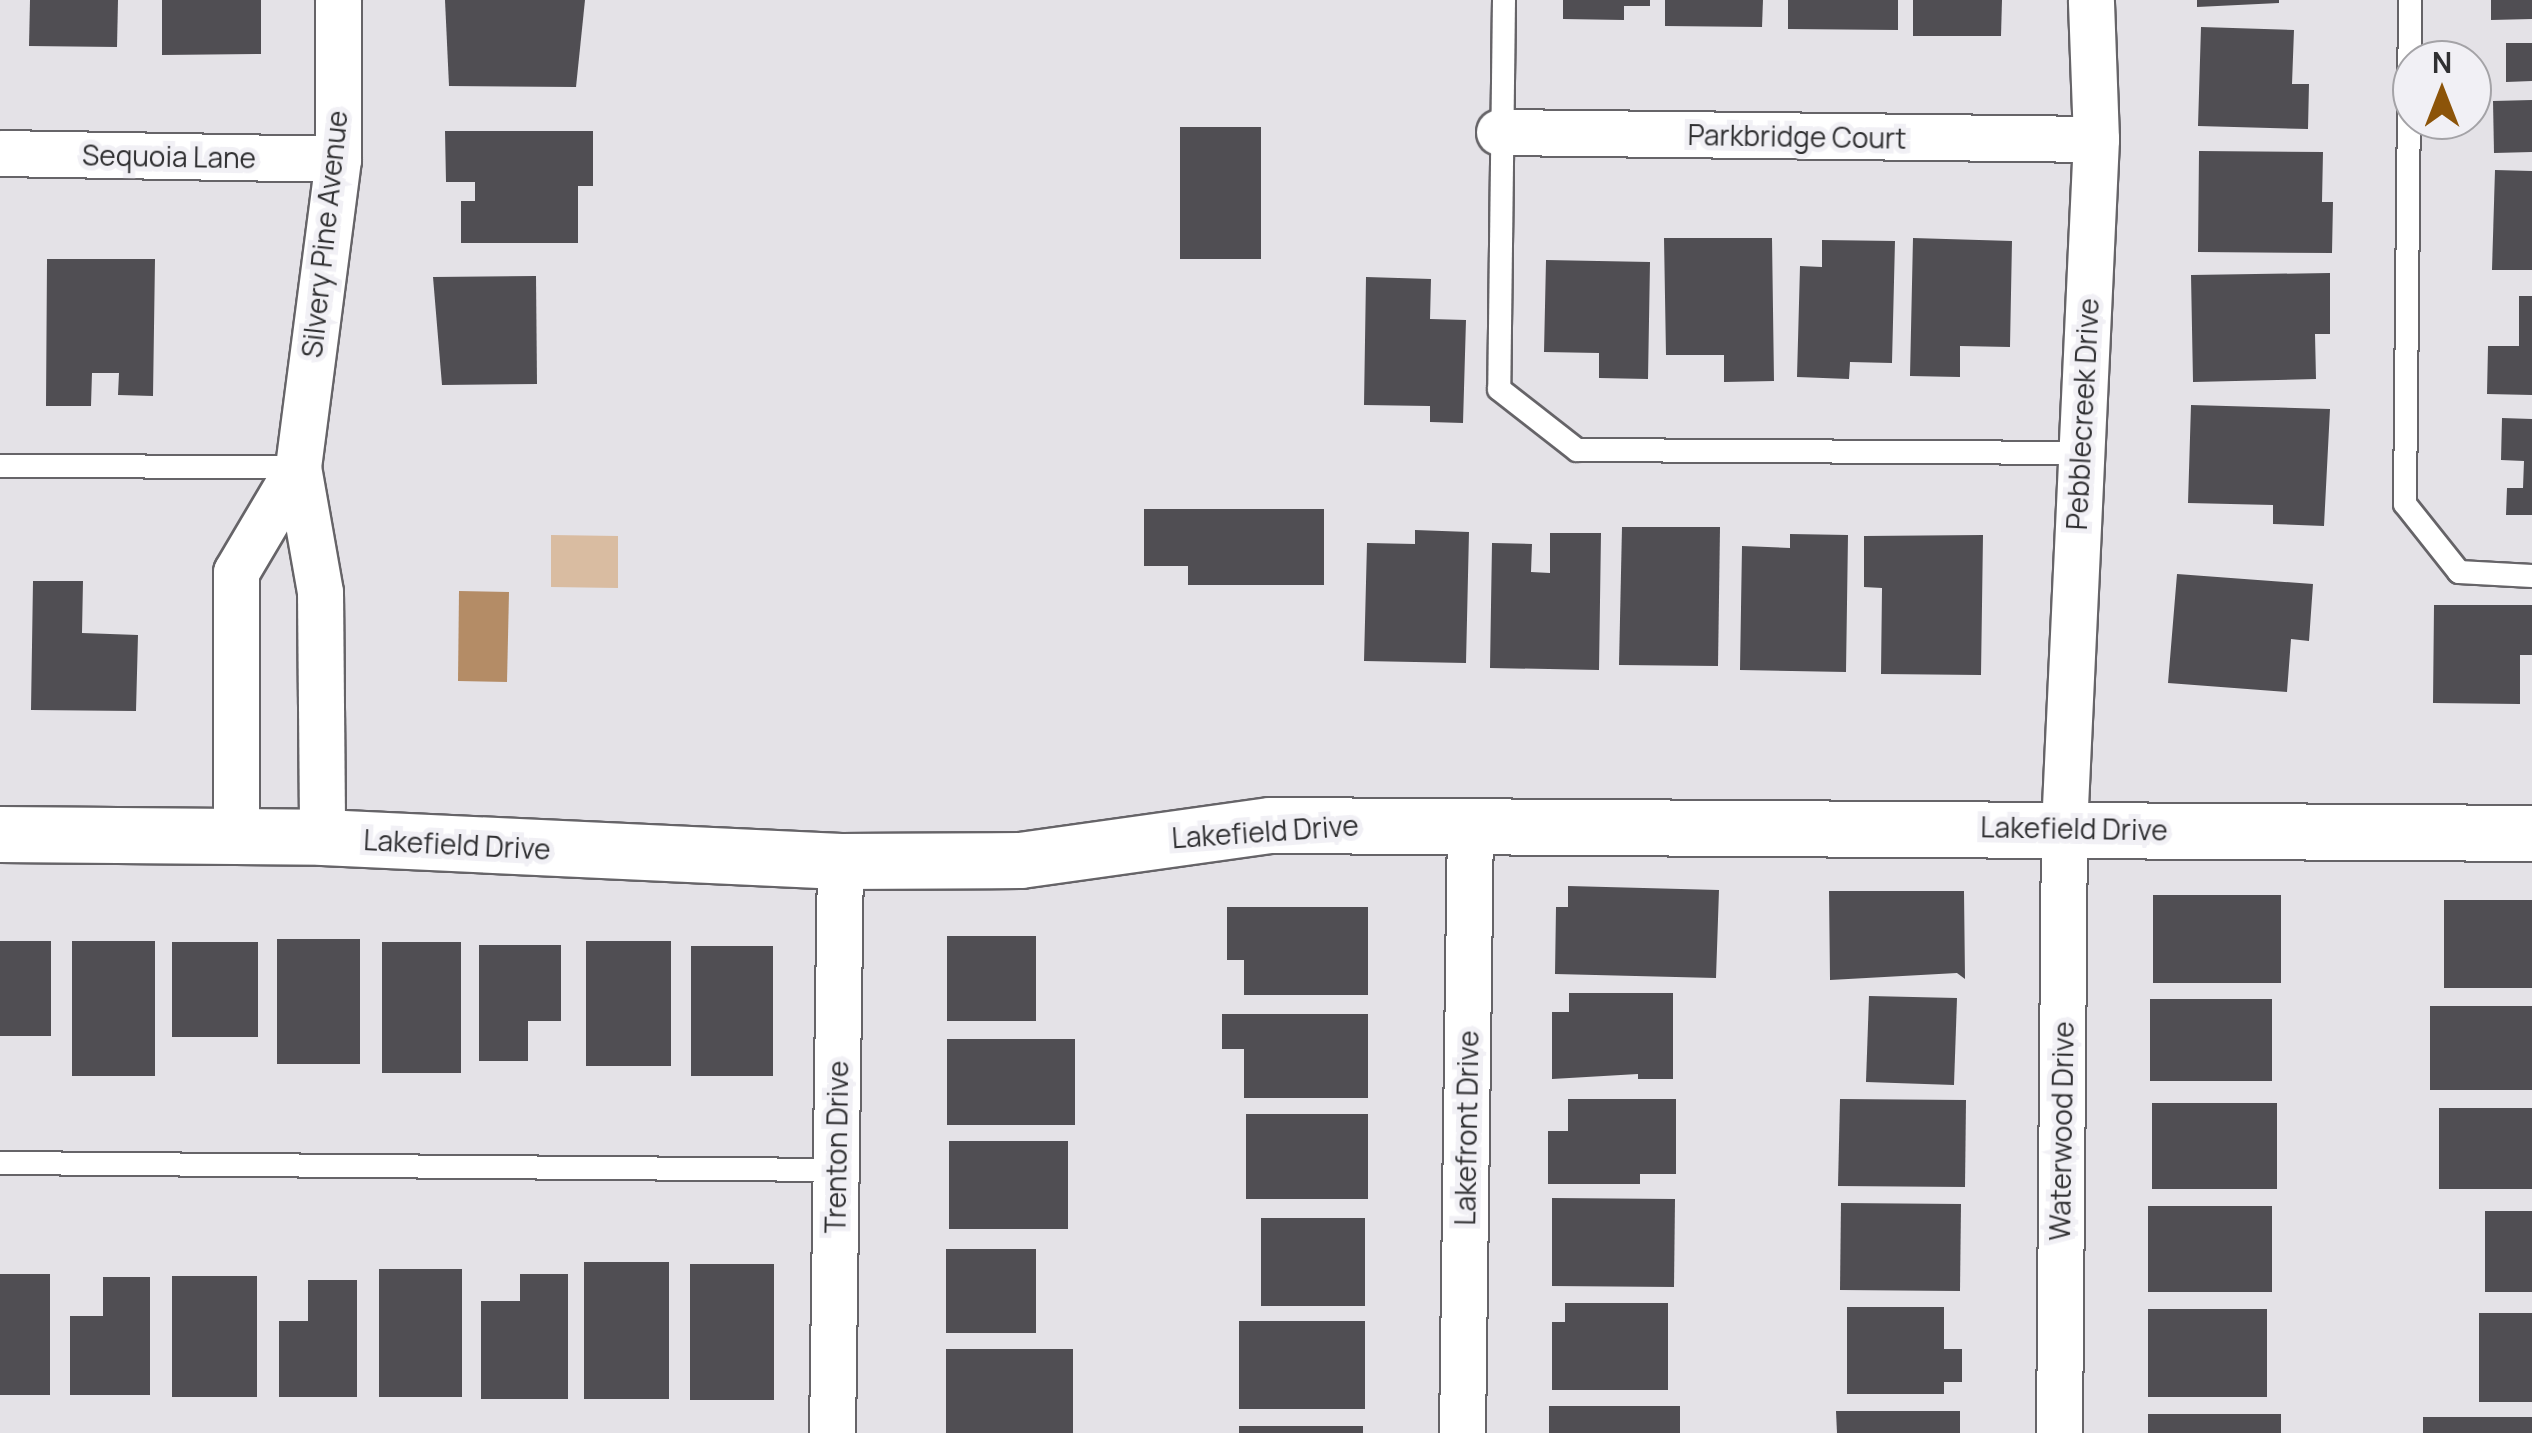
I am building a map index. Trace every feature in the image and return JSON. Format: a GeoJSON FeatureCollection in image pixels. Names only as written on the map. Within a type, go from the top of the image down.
{"type":"FeatureCollection","features":[{"type":"Feature","properties":{"kind":"street","name":"Silvery Pine Avenue"},"geometry":{"type":"LineString","coordinates":[[322,838],[320,592],[298,466],[338,159],[338,0]]}},
{"type":"Feature","properties":{"kind":"street","name":"Pebblecreek Drive"},"geometry":{"type":"LineString","coordinates":[[2064,828],[2096,139],[2091,0]]}},
{"type":"Feature","properties":{"kind":"street","name":"Parkbridge Court"},"geometry":{"type":"LineString","coordinates":[[1499,132],[2096,139]]}},
{"type":"Feature","properties":{"kind":"street","name":"Sequoia Lane"},"geometry":{"type":"LineString","coordinates":[[0,153],[338,159]]}},
{"type":"Feature","properties":{"kind":"street","name":"Silvery Pine Avenue"},"geometry":{"type":"LineString","coordinates":[[236,838],[236,572],[298,466]]}},
{"type":"Feature","properties":{"kind":"street","name":"Lakefield Drive"},"geometry":{"type":"LineString","coordinates":[[0,834],[322,838],[840,862],[1020,860],[1270,825],[1470,822],[2532,833]]}},
{"type":"Feature","properties":{"kind":"street","name":"Lakefront Drive"},"geometry":{"type":"LineString","coordinates":[[1462,1433],[1470,822]]}},
{"type":"Feature","properties":{"kind":"street","name":"Waterwood Drive"},"geometry":{"type":"LineString","coordinates":[[2059,1433],[2064,828]]}},
{"type":"Feature","properties":{"kind":"street","name":"Trenton Drive"},"geometry":{"type":"LineString","coordinates":[[832,1433],[840,862]]}},
{"type":"Feature","properties":{"kind":"lane"},"geometry":{"type":"LineString","coordinates":[[1504,0],[1499,132],[1499,389],[1577,450],[2079,453]]}},
{"type":"Feature","properties":{"kind":"lane"},"geometry":{"type":"LineString","coordinates":[[2410,0],[2405,504],[2459,572],[2532,576]]}},
{"type":"Feature","properties":{"kind":"lane"},"geometry":{"type":"LineString","coordinates":[[0,466],[298,466]]}},
{"type":"Feature","properties":{"kind":"lane"},"geometry":{"type":"LineString","coordinates":[[0,1163],[835,1170]]}},
{"type":"Feature","properties":{"kind":"shaded area"},"geometry":{"type":"Polygon","coordinates":[[[551,535],[618,536],[618,588],[551,587],[551,535]]]}},
{"type":"Feature","properties":{"kind":"shaded area"},"geometry":{"type":"Polygon","coordinates":[[[459,591],[509,592],[507,682],[458,681],[459,591]]]}},
{"type":"Feature","properties":{"kind":"building"},"geometry":{"type":"Polygon","coordinates":[[[30,0],[118,0],[117,47],[29,46],[30,0]]]}},
{"type":"Feature","properties":{"kind":"building"},"geometry":{"type":"Polygon","coordinates":[[[162,0],[261,0],[261,54],[162,55],[162,0]]]}},
{"type":"Feature","properties":{"kind":"building"},"geometry":{"type":"Polygon","coordinates":[[[445,0],[585,0],[576,87],[449,86],[445,0]]]}},
{"type":"Feature","properties":{"kind":"building"},"geometry":{"type":"Polygon","coordinates":[[[1563,0],[1650,0],[1650,6],[1624,6],[1624,20],[1563,19],[1563,0]]]}},
{"type":"Feature","properties":{"kind":"building"},"geometry":{"type":"Polygon","coordinates":[[[1665,0],[1763,0],[1762,27],[1665,26],[1665,0]]]}},
{"type":"Feature","properties":{"kind":"building"},"geometry":{"type":"Polygon","coordinates":[[[1788,0],[1898,0],[1898,30],[1788,29],[1788,0]]]}},
{"type":"Feature","properties":{"kind":"building"},"geometry":{"type":"Polygon","coordinates":[[[1913,0],[2002,0],[2001,36],[1913,36],[1913,0]]]}},
{"type":"Feature","properties":{"kind":"building"},"geometry":{"type":"Polygon","coordinates":[[[2197,0],[2279,0],[2279,3],[2197,7],[2197,0]]]}},
{"type":"Feature","properties":{"kind":"building"},"geometry":{"type":"Polygon","coordinates":[[[2491,0],[2532,0],[2532,19],[2491,20],[2491,0]]]}},
{"type":"Feature","properties":{"kind":"building"},"geometry":{"type":"Polygon","coordinates":[[[2201,27],[2294,30],[2292,84],[2309,84],[2308,129],[2198,126],[2201,27]]]}},
{"type":"Feature","properties":{"kind":"building"},"geometry":{"type":"Polygon","coordinates":[[[2506,43],[2532,43],[2532,81],[2506,82],[2506,43]]]}},
{"type":"Feature","properties":{"kind":"building"},"geometry":{"type":"Polygon","coordinates":[[[2532,100],[2532,152],[2494,153],[2493,101],[2532,100]]]}},
{"type":"Feature","properties":{"kind":"building"},"geometry":{"type":"Polygon","coordinates":[[[1180,127],[1261,127],[1261,259],[1180,259],[1180,127]]]}},
{"type":"Feature","properties":{"kind":"building"},"geometry":{"type":"Polygon","coordinates":[[[445,131],[593,131],[593,186],[578,186],[578,243],[461,243],[461,201],[475,201],[475,182],[446,182],[445,131]]]}},
{"type":"Feature","properties":{"kind":"building"},"geometry":{"type":"Polygon","coordinates":[[[2199,151],[2323,152],[2322,202],[2333,202],[2332,253],[2198,252],[2199,151]]]}},
{"type":"Feature","properties":{"kind":"building"},"geometry":{"type":"Polygon","coordinates":[[[2495,170],[2532,171],[2532,270],[2492,270],[2495,170]]]}},
{"type":"Feature","properties":{"kind":"building"},"geometry":{"type":"Polygon","coordinates":[[[1664,238],[1772,238],[1774,381],[1724,382],[1724,355],[1666,355],[1664,238]]]}},
{"type":"Feature","properties":{"kind":"building"},"geometry":{"type":"Polygon","coordinates":[[[1913,238],[2012,241],[2010,347],[1960,346],[1960,377],[1910,376],[1913,238]]]}},
{"type":"Feature","properties":{"kind":"building"},"geometry":{"type":"Polygon","coordinates":[[[1822,240],[1895,241],[1892,363],[1850,362],[1849,379],[1797,377],[1800,266],[1822,267],[1822,240]]]}},
{"type":"Feature","properties":{"kind":"building"},"geometry":{"type":"Polygon","coordinates":[[[47,259],[155,259],[153,396],[118,395],[119,373],[92,373],[91,406],[46,406],[47,259]]]}},
{"type":"Feature","properties":{"kind":"building"},"geometry":{"type":"Polygon","coordinates":[[[1546,260],[1650,262],[1648,379],[1599,378],[1599,353],[1544,352],[1546,260]]]}},
{"type":"Feature","properties":{"kind":"building"},"geometry":{"type":"Polygon","coordinates":[[[2330,273],[2330,334],[2315,334],[2316,379],[2193,382],[2191,275],[2330,273]]]}},
{"type":"Feature","properties":{"kind":"building"},"geometry":{"type":"Polygon","coordinates":[[[536,276],[537,384],[442,385],[433,277],[536,276]]]}},
{"type":"Feature","properties":{"kind":"building"},"geometry":{"type":"Polygon","coordinates":[[[1366,277],[1431,279],[1430,319],[1466,320],[1463,423],[1430,422],[1430,406],[1364,405],[1366,277]]]}},
{"type":"Feature","properties":{"kind":"building"},"geometry":{"type":"Polygon","coordinates":[[[2519,296],[2532,296],[2532,395],[2487,394],[2488,346],[2519,346],[2519,296]]]}},
{"type":"Feature","properties":{"kind":"building"},"geometry":{"type":"Polygon","coordinates":[[[2191,405],[2330,409],[2324,526],[2273,524],[2273,505],[2188,503],[2191,405]]]}},
{"type":"Feature","properties":{"kind":"building"},"geometry":{"type":"Polygon","coordinates":[[[2502,418],[2532,419],[2532,515],[2506,515],[2507,488],[2523,488],[2524,461],[2501,460],[2502,418]]]}},
{"type":"Feature","properties":{"kind":"building"},"geometry":{"type":"Polygon","coordinates":[[[1144,509],[1324,509],[1324,585],[1188,585],[1188,566],[1144,566],[1144,509]]]}},
{"type":"Feature","properties":{"kind":"building"},"geometry":{"type":"Polygon","coordinates":[[[1622,527],[1720,527],[1718,666],[1619,665],[1622,527]]]}},
{"type":"Feature","properties":{"kind":"building"},"geometry":{"type":"Polygon","coordinates":[[[1415,530],[1469,532],[1466,663],[1364,661],[1367,543],[1415,544],[1415,530]]]}},
{"type":"Feature","properties":{"kind":"building"},"geometry":{"type":"Polygon","coordinates":[[[1550,533],[1601,533],[1599,670],[1490,668],[1492,543],[1532,544],[1531,572],[1550,573],[1550,533]]]}},
{"type":"Feature","properties":{"kind":"building"},"geometry":{"type":"Polygon","coordinates":[[[1790,534],[1848,535],[1846,672],[1740,670],[1742,546],[1790,548],[1790,534]]]}},
{"type":"Feature","properties":{"kind":"building"},"geometry":{"type":"Polygon","coordinates":[[[1983,535],[1981,675],[1881,674],[1882,588],[1864,587],[1864,536],[1983,535]]]}},
{"type":"Feature","properties":{"kind":"building"},"geometry":{"type":"Polygon","coordinates":[[[2177,574],[2313,584],[2309,641],[2291,639],[2287,692],[2168,683],[2177,574]]]}},
{"type":"Feature","properties":{"kind":"building"},"geometry":{"type":"Polygon","coordinates":[[[33,581],[83,581],[82,633],[138,635],[136,711],[31,710],[33,581]]]}},
{"type":"Feature","properties":{"kind":"building"},"geometry":{"type":"Polygon","coordinates":[[[2434,605],[2532,605],[2532,655],[2520,655],[2520,704],[2433,703],[2434,605]]]}},
{"type":"Feature","properties":{"kind":"building"},"geometry":{"type":"Polygon","coordinates":[[[1568,886],[1719,890],[1716,978],[1555,974],[1556,907],[1568,907],[1568,886]]]}},
{"type":"Feature","properties":{"kind":"building"},"geometry":{"type":"Polygon","coordinates":[[[1829,891],[1964,891],[1965,979],[1957,973],[1830,980],[1829,891]]]}},
{"type":"Feature","properties":{"kind":"building"},"geometry":{"type":"Polygon","coordinates":[[[2153,895],[2281,895],[2281,983],[2153,983],[2153,895]]]}},
{"type":"Feature","properties":{"kind":"building"},"geometry":{"type":"Polygon","coordinates":[[[2444,900],[2532,900],[2532,988],[2444,988],[2444,900]]]}},
{"type":"Feature","properties":{"kind":"building"},"geometry":{"type":"Polygon","coordinates":[[[1227,907],[1368,907],[1368,995],[1244,995],[1244,960],[1227,960],[1227,907]]]}},
{"type":"Feature","properties":{"kind":"building"},"geometry":{"type":"Polygon","coordinates":[[[947,936],[1036,936],[1036,1021],[947,1021],[947,936]]]}},
{"type":"Feature","properties":{"kind":"building"},"geometry":{"type":"Polygon","coordinates":[[[277,939],[360,939],[360,1064],[277,1064],[277,939]]]}},
{"type":"Feature","properties":{"kind":"building"},"geometry":{"type":"Polygon","coordinates":[[[0,941],[51,941],[51,1036],[0,1036],[0,941]]]}},
{"type":"Feature","properties":{"kind":"building"},"geometry":{"type":"Polygon","coordinates":[[[72,941],[155,941],[155,1076],[72,1076],[72,941]]]}},
{"type":"Feature","properties":{"kind":"building"},"geometry":{"type":"Polygon","coordinates":[[[586,941],[671,941],[671,1066],[586,1066],[586,941]]]}},
{"type":"Feature","properties":{"kind":"building"},"geometry":{"type":"Polygon","coordinates":[[[172,942],[258,942],[258,1037],[172,1037],[172,942]]]}},
{"type":"Feature","properties":{"kind":"building"},"geometry":{"type":"Polygon","coordinates":[[[382,942],[461,942],[461,1073],[382,1073],[382,942]]]}},
{"type":"Feature","properties":{"kind":"building"},"geometry":{"type":"Polygon","coordinates":[[[479,945],[561,945],[561,1021],[528,1021],[528,1061],[479,1061],[479,945]]]}},
{"type":"Feature","properties":{"kind":"building"},"geometry":{"type":"Polygon","coordinates":[[[691,946],[773,946],[773,1076],[691,1076],[691,946]]]}},
{"type":"Feature","properties":{"kind":"building"},"geometry":{"type":"Polygon","coordinates":[[[1569,993],[1673,993],[1673,1079],[1638,1079],[1638,1074],[1552,1079],[1552,1012],[1569,1012],[1569,993]]]}},
{"type":"Feature","properties":{"kind":"building"},"geometry":{"type":"Polygon","coordinates":[[[1869,996],[1957,998],[1954,1085],[1866,1082],[1869,996]]]}},
{"type":"Feature","properties":{"kind":"building"},"geometry":{"type":"Polygon","coordinates":[[[2150,999],[2272,999],[2272,1081],[2150,1081],[2150,999]]]}},
{"type":"Feature","properties":{"kind":"building"},"geometry":{"type":"Polygon","coordinates":[[[2430,1006],[2532,1006],[2532,1090],[2430,1090],[2430,1006]]]}},
{"type":"Feature","properties":{"kind":"building"},"geometry":{"type":"Polygon","coordinates":[[[1222,1014],[1368,1014],[1368,1098],[1244,1098],[1244,1049],[1222,1049],[1222,1014]]]}},
{"type":"Feature","properties":{"kind":"building"},"geometry":{"type":"Polygon","coordinates":[[[947,1039],[1075,1039],[1075,1125],[947,1125],[947,1039]]]}},
{"type":"Feature","properties":{"kind":"building"},"geometry":{"type":"Polygon","coordinates":[[[1568,1099],[1676,1099],[1676,1174],[1640,1174],[1640,1184],[1548,1184],[1548,1131],[1568,1131],[1568,1099]]]}},
{"type":"Feature","properties":{"kind":"building"},"geometry":{"type":"Polygon","coordinates":[[[1840,1099],[1966,1100],[1965,1187],[1838,1186],[1840,1099]]]}},
{"type":"Feature","properties":{"kind":"building"},"geometry":{"type":"Polygon","coordinates":[[[2152,1103],[2277,1103],[2277,1189],[2152,1189],[2152,1103]]]}},
{"type":"Feature","properties":{"kind":"building"},"geometry":{"type":"Polygon","coordinates":[[[2439,1108],[2532,1108],[2532,1189],[2439,1189],[2439,1108]]]}},
{"type":"Feature","properties":{"kind":"building"},"geometry":{"type":"Polygon","coordinates":[[[1246,1114],[1368,1114],[1368,1199],[1246,1199],[1246,1114]]]}},
{"type":"Feature","properties":{"kind":"building"},"geometry":{"type":"Polygon","coordinates":[[[949,1141],[1068,1141],[1068,1229],[949,1229],[949,1141]]]}},
{"type":"Feature","properties":{"kind":"building"},"geometry":{"type":"Polygon","coordinates":[[[1552,1198],[1675,1199],[1674,1287],[1552,1286],[1552,1198]]]}},
{"type":"Feature","properties":{"kind":"building"},"geometry":{"type":"Polygon","coordinates":[[[1841,1203],[1961,1204],[1960,1291],[1840,1290],[1841,1203]]]}},
{"type":"Feature","properties":{"kind":"building"},"geometry":{"type":"Polygon","coordinates":[[[2148,1206],[2272,1206],[2272,1292],[2148,1292],[2148,1206]]]}},
{"type":"Feature","properties":{"kind":"building"},"geometry":{"type":"Polygon","coordinates":[[[2485,1211],[2532,1211],[2532,1292],[2485,1292],[2485,1211]]]}},
{"type":"Feature","properties":{"kind":"building"},"geometry":{"type":"Polygon","coordinates":[[[1261,1218],[1365,1218],[1365,1306],[1261,1306],[1261,1218]]]}},
{"type":"Feature","properties":{"kind":"building"},"geometry":{"type":"Polygon","coordinates":[[[946,1249],[1036,1249],[1036,1333],[946,1333],[946,1249]]]}},
{"type":"Feature","properties":{"kind":"building"},"geometry":{"type":"Polygon","coordinates":[[[584,1262],[669,1262],[669,1399],[584,1399],[584,1262]]]}},
{"type":"Feature","properties":{"kind":"building"},"geometry":{"type":"Polygon","coordinates":[[[690,1264],[774,1264],[774,1400],[690,1400],[690,1264]]]}},
{"type":"Feature","properties":{"kind":"building"},"geometry":{"type":"Polygon","coordinates":[[[379,1269],[462,1269],[462,1397],[379,1397],[379,1269]]]}},
{"type":"Feature","properties":{"kind":"building"},"geometry":{"type":"Polygon","coordinates":[[[0,1274],[50,1274],[50,1395],[0,1395],[0,1274]]]}},
{"type":"Feature","properties":{"kind":"building"},"geometry":{"type":"Polygon","coordinates":[[[520,1274],[568,1274],[568,1399],[481,1399],[481,1301],[520,1301],[520,1274]]]}},
{"type":"Feature","properties":{"kind":"building"},"geometry":{"type":"Polygon","coordinates":[[[172,1276],[257,1276],[257,1397],[172,1397],[172,1276]]]}},
{"type":"Feature","properties":{"kind":"building"},"geometry":{"type":"Polygon","coordinates":[[[103,1277],[150,1277],[150,1395],[70,1395],[70,1316],[103,1316],[103,1277]]]}},
{"type":"Feature","properties":{"kind":"building"},"geometry":{"type":"Polygon","coordinates":[[[308,1280],[357,1280],[357,1397],[279,1397],[279,1321],[308,1321],[308,1280]]]}},
{"type":"Feature","properties":{"kind":"building"},"geometry":{"type":"Polygon","coordinates":[[[1565,1303],[1668,1303],[1668,1390],[1552,1390],[1552,1322],[1565,1322],[1565,1303]]]}},
{"type":"Feature","properties":{"kind":"building"},"geometry":{"type":"Polygon","coordinates":[[[1847,1307],[1944,1307],[1944,1349],[1962,1349],[1962,1382],[1944,1382],[1944,1394],[1847,1394],[1847,1307]]]}},
{"type":"Feature","properties":{"kind":"building"},"geometry":{"type":"Polygon","coordinates":[[[2148,1309],[2267,1309],[2267,1397],[2148,1397],[2148,1309]]]}},
{"type":"Feature","properties":{"kind":"building"},"geometry":{"type":"Polygon","coordinates":[[[2479,1313],[2532,1313],[2532,1402],[2479,1402],[2479,1313]]]}},
{"type":"Feature","properties":{"kind":"building"},"geometry":{"type":"Polygon","coordinates":[[[1239,1321],[1365,1321],[1365,1409],[1239,1409],[1239,1321]]]}},
{"type":"Feature","properties":{"kind":"building"},"geometry":{"type":"Polygon","coordinates":[[[946,1349],[1073,1349],[1073,1433],[946,1433],[946,1349]]]}},
{"type":"Feature","properties":{"kind":"building"},"geometry":{"type":"Polygon","coordinates":[[[1549,1406],[1680,1406],[1680,1433],[1549,1433],[1549,1406]]]}},
{"type":"Feature","properties":{"kind":"building"},"geometry":{"type":"Polygon","coordinates":[[[1836,1411],[1960,1411],[1960,1433],[1837,1433],[1836,1411]]]}},
{"type":"Feature","properties":{"kind":"building"},"geometry":{"type":"Polygon","coordinates":[[[2148,1414],[2281,1414],[2281,1433],[2148,1433],[2148,1414]]]}},
{"type":"Feature","properties":{"kind":"building"},"geometry":{"type":"Polygon","coordinates":[[[2423,1417],[2532,1417],[2532,1433],[2423,1433],[2423,1417]]]}},
{"type":"Feature","properties":{"kind":"building"},"geometry":{"type":"Polygon","coordinates":[[[1239,1426],[1363,1426],[1363,1433],[1239,1433],[1239,1426]]]}}]}
